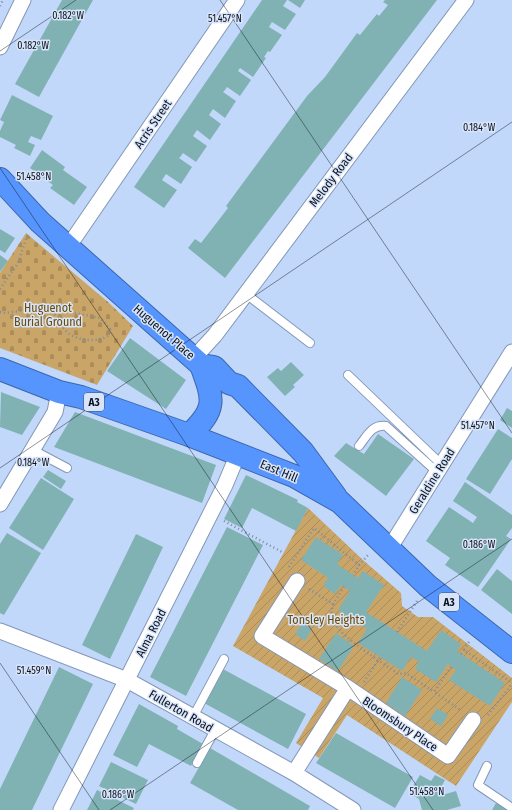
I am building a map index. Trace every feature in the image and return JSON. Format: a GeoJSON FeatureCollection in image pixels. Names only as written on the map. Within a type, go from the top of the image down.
{"type":"FeatureCollection","features":[{"type":"Feature","properties":{"kind":"highway","name":"Huguenot Place"},"geometry":{"type":"LineString","coordinates":[[2,186],[68,248],[198,362],[214,367],[229,383],[238,386],[303,452],[340,502]]}},
{"type":"Feature","properties":{"kind":"highway","name":"A3"},"geometry":{"type":"LineString","coordinates":[[189,435],[200,425],[209,411],[211,402],[209,385],[198,362]]}},
{"type":"Feature","properties":{"kind":"highway","name":"East Hill"},"geometry":{"type":"LineString","coordinates":[[0,369],[59,392],[81,397],[189,435],[294,476],[340,502],[428,586],[512,652]]}},
{"type":"Feature","properties":{"kind":"street"},"geometry":{"type":"LineString","coordinates":[[0,47],[23,0]]}},
{"type":"Feature","properties":{"kind":"street","name":"Acris Street"},"geometry":{"type":"LineString","coordinates":[[68,248],[237,0]]}},
{"type":"Feature","properties":{"kind":"street","name":"Melody Road"},"geometry":{"type":"LineString","coordinates":[[198,362],[215,335],[466,0]]}},
{"type":"Feature","properties":{"kind":"street","name":"Geraldine Road"},"geometry":{"type":"LineString","coordinates":[[389,548],[512,352]]}},
{"type":"Feature","properties":{"kind":"street"},"geometry":{"type":"LineString","coordinates":[[0,504],[55,412],[59,392]]}},
{"type":"Feature","properties":{"kind":"street","name":"Alma Road"},"geometry":{"type":"LineString","coordinates":[[61,810],[226,485],[238,454]]}},
{"type":"Feature","properties":{"kind":"street","name":"Bloomsbury Place"},"geometry":{"type":"LineString","coordinates":[[297,581],[262,636],[352,691],[448,756],[473,720]]}},
{"type":"Feature","properties":{"kind":"street","name":"Fullerton Road"},"geometry":{"type":"LineString","coordinates":[[0,631],[127,680],[294,773],[353,810]]}},
{"type":"Feature","properties":{"kind":"street"},"geometry":{"type":"LineString","coordinates":[[294,773],[352,691]]}},
{"type":"Feature","properties":{"kind":"lane"},"geometry":{"type":"LineString","coordinates":[[246,294],[310,343]]}},
{"type":"Feature","properties":{"kind":"lane"},"geometry":{"type":"LineString","coordinates":[[348,374],[440,468]]}},
{"type":"Feature","properties":{"kind":"lane"},"geometry":{"type":"LineString","coordinates":[[359,446],[378,425],[386,426],[440,468]]}},
{"type":"Feature","properties":{"kind":"lane"},"geometry":{"type":"LineString","coordinates":[[33,450],[67,468]]}},
{"type":"Feature","properties":{"kind":"lane"},"geometry":{"type":"LineString","coordinates":[[193,717],[224,659]]}},
{"type":"Feature","properties":{"kind":"lane"},"geometry":{"type":"LineString","coordinates":[[197,762],[215,730]]}},
{"type":"Feature","properties":{"kind":"lane"},"geometry":{"type":"LineString","coordinates":[[487,766],[478,785],[512,808]]}},
{"type":"Feature","properties":{"kind":"path"},"geometry":{"type":"LineString","coordinates":[[0,6],[3,0]]}},
{"type":"Feature","properties":{"kind":"path"},"geometry":{"type":"LineString","coordinates":[[0,289],[18,263],[28,234],[40,222]]}},
{"type":"Feature","properties":{"kind":"path"},"geometry":{"type":"LineString","coordinates":[[0,312],[5,313],[34,308],[50,309],[100,318],[110,329],[109,335],[104,339],[98,340],[77,338],[69,333],[50,309]]}},
{"type":"Feature","properties":{"kind":"path"},"geometry":{"type":"LineString","coordinates":[[228,524],[282,552]]}},
{"type":"Feature","properties":{"kind":"path"},"geometry":{"type":"LineString","coordinates":[[333,604],[286,573],[314,528],[359,565]]}},
{"type":"Feature","properties":{"kind":"path"},"geometry":{"type":"LineString","coordinates":[[353,575],[363,560]]}},
{"type":"Feature","properties":{"kind":"path"},"geometry":{"type":"LineString","coordinates":[[344,587],[330,610],[335,624],[346,636],[379,658],[398,674],[406,673],[473,720],[485,719],[512,684],[464,650]]}},
{"type":"Feature","properties":{"kind":"path"},"geometry":{"type":"LineString","coordinates":[[396,632],[410,612]]}},
{"type":"Feature","properties":{"kind":"path"},"geometry":{"type":"LineString","coordinates":[[461,654],[468,644]]}},
{"type":"Feature","properties":{"kind":"path","name":"Bloomsbury Place"},"geometry":{"type":"LineString","coordinates":[[352,691],[379,658]]}},
{"type":"Feature","properties":{"kind":"path"},"geometry":{"type":"LineString","coordinates":[[434,692],[451,667]]}},
{"type":"Feature","properties":{"kind":"green space","name":"Huguenot Burial Ground"},"geometry":{"type":"Polygon","coordinates":[[[26,233],[108,302],[133,326],[97,385],[0,348],[0,273],[26,233]]]}},
{"type":"Feature","properties":{"kind":"green space","name":"Tonsley Heights"},"geometry":{"type":"Polygon","coordinates":[[[308,508],[363,560],[401,593],[402,606],[418,617],[433,617],[512,678],[512,702],[456,786],[347,715],[319,758],[296,743],[323,698],[233,646],[308,508]]]}},
{"type":"Feature","properties":{"kind":"building"},"geometry":{"type":"Polygon","coordinates":[[[62,0],[93,0],[39,97],[15,84],[62,0]]]}},
{"type":"Feature","properties":{"kind":"building"},"geometry":{"type":"Polygon","coordinates":[[[262,0],[287,0],[283,6],[296,14],[285,30],[272,22],[269,27],[282,35],[270,52],[268,51],[264,57],[266,58],[253,77],[240,68],[238,71],[251,80],[240,96],[227,87],[223,92],[236,101],[225,118],[213,109],[209,115],[221,124],[210,140],[197,130],[193,136],[207,146],[196,162],[183,153],[179,158],[192,167],[181,184],[166,174],[162,180],[177,190],[164,208],[134,187],[262,0]]]}},
{"type":"Feature","properties":{"kind":"building"},"geometry":{"type":"Polygon","coordinates":[[[288,0],[305,0],[300,8],[288,0]]]}},
{"type":"Feature","properties":{"kind":"building"},"geometry":{"type":"Polygon","coordinates":[[[385,0],[437,0],[225,278],[188,248],[195,239],[201,243],[228,208],[226,206],[307,96],[325,77],[357,33],[360,35],[377,14],[379,16],[388,5],[383,2],[385,0]]]}},
{"type":"Feature","properties":{"kind":"building"},"geometry":{"type":"Polygon","coordinates":[[[12,95],[53,116],[41,140],[31,136],[28,142],[35,145],[30,156],[14,148],[16,145],[0,137],[0,131],[4,122],[0,120],[12,95]]]}},
{"type":"Feature","properties":{"kind":"building"},"geometry":{"type":"Polygon","coordinates":[[[42,150],[65,167],[63,170],[87,187],[74,205],[50,188],[53,185],[30,168],[42,150]]]}},
{"type":"Feature","properties":{"kind":"building"},"geometry":{"type":"Polygon","coordinates":[[[0,229],[15,238],[5,253],[0,250],[0,229]]]}},
{"type":"Feature","properties":{"kind":"building"},"geometry":{"type":"Polygon","coordinates":[[[0,255],[8,261],[0,272],[0,255]]]}},
{"type":"Feature","properties":{"kind":"building"},"geometry":{"type":"Polygon","coordinates":[[[130,338],[186,380],[166,409],[107,371],[130,338]]]}},
{"type":"Feature","properties":{"kind":"building"},"geometry":{"type":"Polygon","coordinates":[[[291,362],[304,375],[293,385],[295,387],[285,396],[267,377],[278,368],[281,371],[291,362]]]}},
{"type":"Feature","properties":{"kind":"building"},"geometry":{"type":"Polygon","coordinates":[[[1,392],[40,407],[22,435],[0,427],[1,392]]]}},
{"type":"Feature","properties":{"kind":"building"},"geometry":{"type":"Polygon","coordinates":[[[507,408],[512,411],[512,428],[500,420],[507,408]]]}},
{"type":"Feature","properties":{"kind":"building"},"geometry":{"type":"Polygon","coordinates":[[[75,412],[216,465],[202,503],[54,447],[75,412]]]}},
{"type":"Feature","properties":{"kind":"building"},"geometry":{"type":"Polygon","coordinates":[[[498,429],[512,438],[512,459],[490,494],[466,479],[498,429]]]}},
{"type":"Feature","properties":{"kind":"building"},"geometry":{"type":"Polygon","coordinates":[[[378,434],[414,459],[386,496],[334,456],[346,443],[364,454],[378,434]]]}},
{"type":"Feature","properties":{"kind":"building"},"geometry":{"type":"Polygon","coordinates":[[[48,470],[66,481],[61,489],[43,477],[48,470]]]}},
{"type":"Feature","properties":{"kind":"building"},"geometry":{"type":"Polygon","coordinates":[[[246,475],[298,500],[297,502],[308,508],[296,531],[252,508],[242,528],[224,519],[246,475]]]}},
{"type":"Feature","properties":{"kind":"building"},"geometry":{"type":"Polygon","coordinates":[[[41,478],[74,499],[43,550],[9,528],[41,478]]]}},
{"type":"Feature","properties":{"kind":"building"},"geometry":{"type":"Polygon","coordinates":[[[465,482],[512,515],[512,528],[506,536],[511,539],[478,587],[445,565],[450,558],[426,541],[449,507],[473,523],[477,517],[453,501],[465,482]]]}},
{"type":"Feature","properties":{"kind":"building"},"geometry":{"type":"Polygon","coordinates":[[[227,527],[263,545],[186,696],[150,677],[227,527]]]}},
{"type":"Feature","properties":{"kind":"building"},"geometry":{"type":"Polygon","coordinates":[[[7,533],[41,553],[4,615],[0,613],[0,544],[7,533]]]}},
{"type":"Feature","properties":{"kind":"building"},"geometry":{"type":"Polygon","coordinates":[[[136,534],[163,547],[110,659],[82,645],[136,534]]]}},
{"type":"Feature","properties":{"kind":"building"},"geometry":{"type":"Polygon","coordinates":[[[316,537],[343,555],[337,564],[358,578],[363,571],[384,585],[366,612],[427,651],[441,630],[461,644],[457,651],[505,683],[490,706],[449,680],[456,670],[448,664],[436,682],[415,669],[419,662],[411,657],[402,671],[358,643],[367,629],[338,610],[350,591],[341,585],[335,594],[323,586],[328,578],[301,560],[316,537]]]}},
{"type":"Feature","properties":{"kind":"building"},"geometry":{"type":"Polygon","coordinates":[[[497,569],[512,581],[512,614],[481,590],[497,569]]]}},
{"type":"Feature","properties":{"kind":"building"},"geometry":{"type":"Polygon","coordinates":[[[302,623],[312,629],[305,641],[295,634],[302,623]]]}},
{"type":"Feature","properties":{"kind":"building"},"geometry":{"type":"Polygon","coordinates":[[[336,633],[354,646],[338,671],[319,659],[336,633]]]}},
{"type":"Feature","properties":{"kind":"building"},"geometry":{"type":"Polygon","coordinates":[[[59,667],[93,684],[32,810],[0,810],[0,789],[59,667]]]}},
{"type":"Feature","properties":{"kind":"building"},"geometry":{"type":"Polygon","coordinates":[[[223,669],[306,714],[288,749],[204,703],[223,669]]]}},
{"type":"Feature","properties":{"kind":"building"},"geometry":{"type":"Polygon","coordinates":[[[402,677],[422,690],[405,716],[386,703],[402,677]]]}},
{"type":"Feature","properties":{"kind":"building"},"geometry":{"type":"Polygon","coordinates":[[[139,704],[178,726],[177,729],[203,744],[191,766],[149,744],[137,767],[113,755],[139,704]]]}},
{"type":"Feature","properties":{"kind":"building"},"geometry":{"type":"Polygon","coordinates":[[[437,708],[448,715],[441,726],[430,719],[437,708]]]}},
{"type":"Feature","properties":{"kind":"building"},"geometry":{"type":"Polygon","coordinates":[[[336,733],[413,777],[395,808],[316,763],[336,733]]]}},
{"type":"Feature","properties":{"kind":"building"},"geometry":{"type":"Polygon","coordinates":[[[210,748],[310,806],[308,810],[238,810],[190,783],[210,748]]]}},
{"type":"Feature","properties":{"kind":"building"},"geometry":{"type":"Polygon","coordinates":[[[111,762],[148,780],[136,804],[99,786],[111,762]]]}},
{"type":"Feature","properties":{"kind":"building"},"geometry":{"type":"Polygon","coordinates":[[[420,775],[431,781],[435,775],[445,780],[438,793],[439,796],[456,791],[461,806],[447,810],[422,810],[419,799],[409,793],[420,775]]]}},
{"type":"Feature","properties":{"kind":"building"},"geometry":{"type":"Polygon","coordinates":[[[97,790],[134,808],[133,810],[87,810],[97,790]]]}},
{"type":"Feature","properties":{"kind":"building"},"geometry":{"type":"Polygon","coordinates":[[[496,803],[511,810],[492,810],[496,803]]]}}]}
